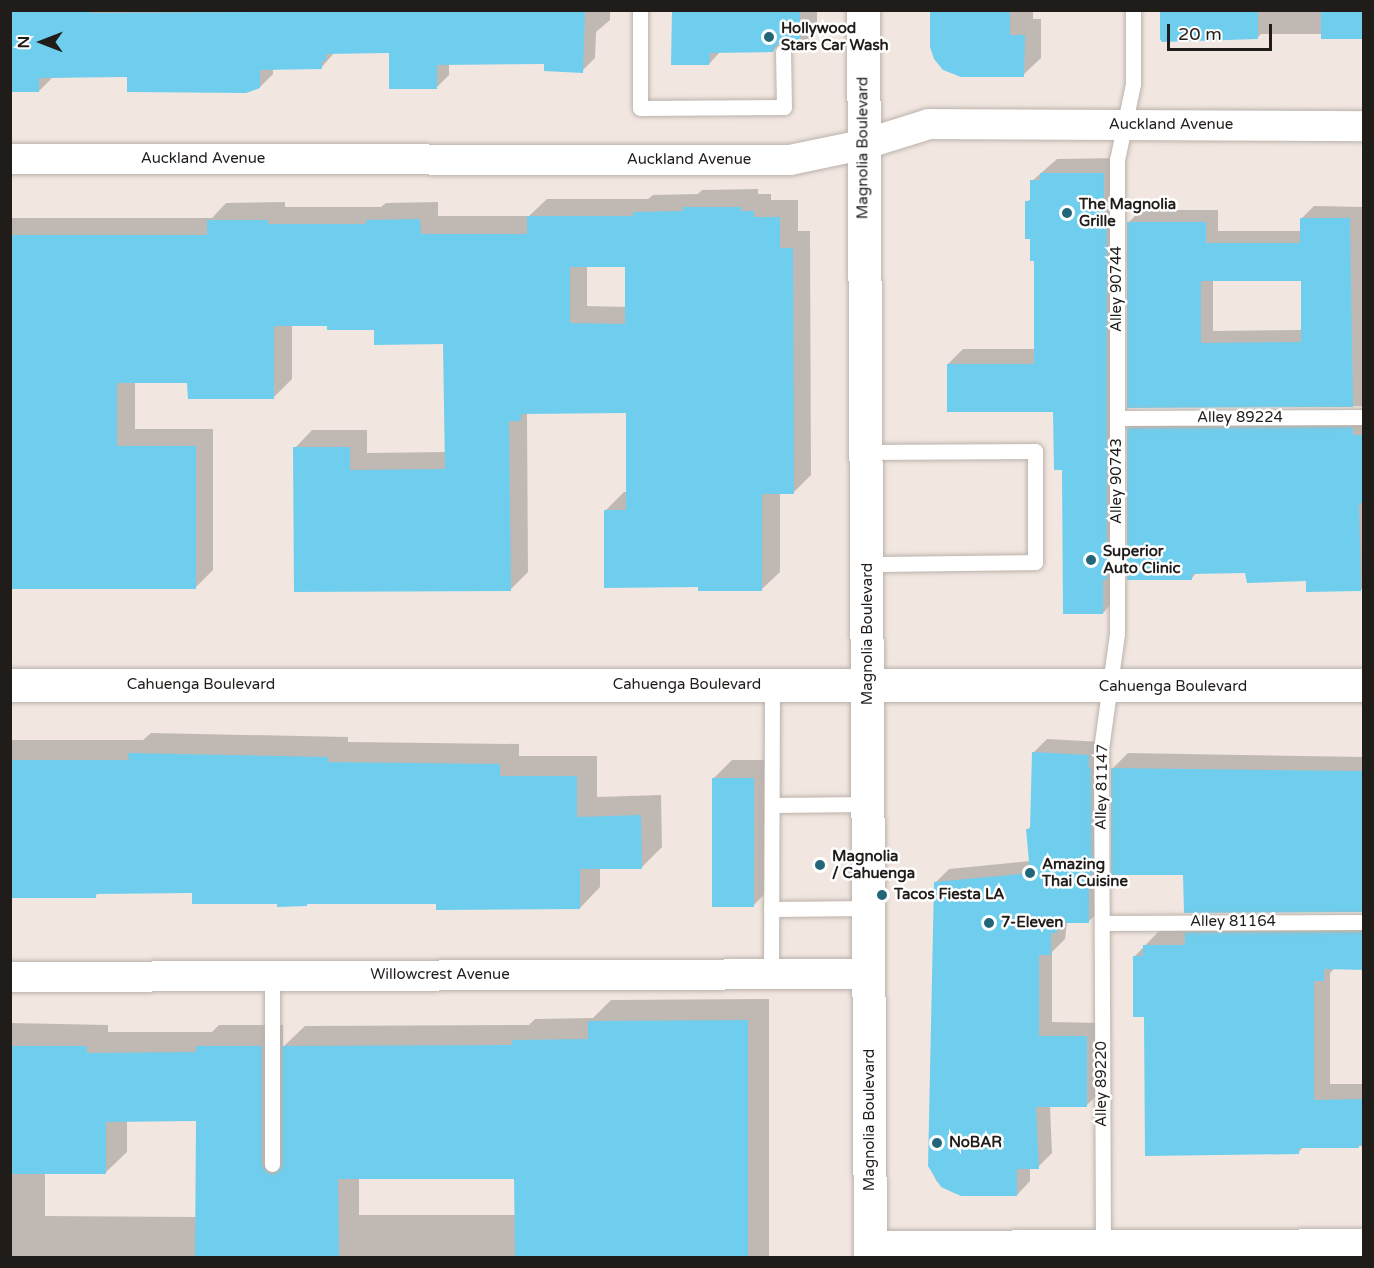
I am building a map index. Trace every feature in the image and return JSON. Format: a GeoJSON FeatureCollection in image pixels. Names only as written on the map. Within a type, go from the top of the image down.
{"type":"FeatureCollection","features":[{"type":"Feature","properties":{"kind":"main road","name":"Magnolia Boulevard"},"geometry":{"type":"LineString","coordinates":[[863,10],[870,1252]]}},
{"type":"Feature","properties":{"kind":"main road","name":"Cahuenga Boulevard"},"geometry":{"type":"LineString","coordinates":[[10,685],[1110,687],[1364,685]]}},
{"type":"Feature","properties":{"kind":"street","name":"Auckland Avenue"},"geometry":{"type":"LineString","coordinates":[[10,159],[790,160],[862,145],[929,124],[1364,126]]}},
{"type":"Feature","properties":{"kind":"street","name":"Willowcrest Avenue"},"geometry":{"type":"LineString","coordinates":[[10,977],[870,974]]}},
{"type":"Feature","properties":{"kind":"street"},"geometry":{"type":"LineString","coordinates":[[870,1252],[1103,1251],[1364,1244]]}},
{"type":"Feature","properties":{"kind":"lane"},"geometry":{"type":"LineString","coordinates":[[640,10],[640,108],[784,106],[783,52]]}},
{"type":"Feature","properties":{"kind":"lane","name":"Alley 90744"},"geometry":{"type":"LineString","coordinates":[[1117,418],[1117,160],[1133,84],[1133,10]]}},
{"type":"Feature","properties":{"kind":"lane","name":"Alley 89224"},"geometry":{"type":"LineString","coordinates":[[1117,418],[1364,417]]}},
{"type":"Feature","properties":{"kind":"lane","name":"Alley 90743"},"geometry":{"type":"LineString","coordinates":[[1110,687],[1117,633],[1117,418]]}},
{"type":"Feature","properties":{"kind":"lane"},"geometry":{"type":"LineString","coordinates":[[866,452],[1035,451],[1035,562],[867,564]]}},
{"type":"Feature","properties":{"kind":"lane"},"geometry":{"type":"LineString","coordinates":[[771,974],[772,686]]}},
{"type":"Feature","properties":{"kind":"lane","name":"Alley 81147"},"geometry":{"type":"LineString","coordinates":[[1102,922],[1101,750],[1110,687]]}},
{"type":"Feature","properties":{"kind":"lane"},"geometry":{"type":"LineString","coordinates":[[772,805],[868,804]]}},
{"type":"Feature","properties":{"kind":"lane"},"geometry":{"type":"LineString","coordinates":[[771,909],[869,908]]}},
{"type":"Feature","properties":{"kind":"lane","name":"Alley 81164"},"geometry":{"type":"LineString","coordinates":[[1102,922],[1364,922]]}},
{"type":"Feature","properties":{"kind":"lane","name":"Alley 89220"},"geometry":{"type":"LineString","coordinates":[[1102,922],[1103,1251]]}},
{"type":"Feature","properties":{"kind":"lane"},"geometry":{"type":"LineString","coordinates":[[272,976],[272,1164]]}},
{"type":"Feature","properties":{"kind":"building"},"geometry":{"type":"Polygon","coordinates":[[[10,10],[91,10],[91,13],[585,10],[583,73],[544,71],[544,64],[437,65],[437,89],[389,89],[389,53],[326,54],[326,61],[322,61],[322,69],[260,70],[260,88],[246,93],[127,92],[127,77],[39,78],[39,92],[10,92],[10,10]]]}},
{"type":"Feature","properties":{"kind":"building"},"geometry":{"type":"Polygon","coordinates":[[[672,10],[800,10],[800,52],[793,52],[788,44],[782,42],[775,47],[773,52],[710,53],[709,65],[671,65],[672,10]]]}},
{"type":"Feature","properties":{"kind":"building"},"geometry":{"type":"Polygon","coordinates":[[[930,10],[1010,10],[1010,35],[1025,35],[1024,77],[961,77],[943,70],[934,59],[930,47],[930,10]]]}},
{"type":"Feature","properties":{"kind":"building"},"geometry":{"type":"Polygon","coordinates":[[[1160,10],[1258,10],[1258,39],[1162,42],[1160,39],[1160,10]]]}},
{"type":"Feature","properties":{"kind":"building"},"geometry":{"type":"Polygon","coordinates":[[[1321,10],[1364,10],[1364,39],[1321,39],[1321,10]]]}},
{"type":"Feature","properties":{"kind":"building"},"geometry":{"type":"Polygon","coordinates":[[[1040,173],[1104,173],[1104,222],[1107,222],[1107,580],[1103,580],[1103,614],[1063,614],[1062,470],[1054,470],[1053,412],[947,412],[947,364],[1034,364],[1034,261],[1030,261],[1030,239],[1025,239],[1025,201],[1030,201],[1030,180],[1040,180],[1040,173]]]}},
{"type":"Feature","properties":{"kind":"building"},"geometry":{"type":"Polygon","coordinates":[[[683,207],[741,207],[741,211],[754,211],[754,217],[780,217],[780,248],[793,248],[794,494],[762,494],[762,591],[698,591],[698,587],[604,588],[604,510],[626,510],[626,413],[521,414],[521,421],[509,421],[511,591],[294,592],[293,447],[350,447],[350,470],[445,469],[443,344],[374,345],[374,330],[327,330],[327,326],[274,326],[274,399],[188,399],[187,383],[117,383],[117,446],[196,446],[196,589],[10,589],[10,235],[207,235],[207,220],[268,220],[268,224],[366,224],[366,220],[420,219],[421,234],[527,234],[527,216],[633,216],[633,212],[683,211],[683,207]],[[570,267],[570,323],[625,324],[625,267],[570,267]]]}},
{"type":"Feature","properties":{"kind":"building"},"geometry":{"type":"Polygon","coordinates":[[[1300,218],[1350,218],[1353,407],[1127,408],[1127,222],[1206,222],[1206,243],[1300,243],[1300,218]],[[1201,281],[1201,343],[1301,342],[1301,281],[1201,281]]]}},
{"type":"Feature","properties":{"kind":"building"},"geometry":{"type":"Polygon","coordinates":[[[1353,427],[1353,435],[1364,435],[1364,503],[1359,503],[1361,591],[1306,592],[1306,581],[1247,583],[1245,573],[1192,574],[1192,580],[1127,580],[1127,428],[1353,427]]]}},
{"type":"Feature","properties":{"kind":"building"},"geometry":{"type":"Polygon","coordinates":[[[1032,752],[1089,755],[1092,875],[1089,875],[1089,923],[1057,923],[1057,933],[1051,933],[1051,955],[1039,955],[1039,1036],[1087,1036],[1087,1107],[1036,1107],[1039,1169],[1017,1169],[1017,1196],[961,1196],[941,1187],[928,1166],[934,882],[1030,873],[1026,829],[1030,829],[1032,752]]]}},
{"type":"Feature","properties":{"kind":"building"},"geometry":{"type":"Polygon","coordinates":[[[128,753],[328,757],[328,762],[500,764],[500,776],[577,776],[577,817],[641,815],[642,869],[580,869],[580,909],[436,910],[436,904],[307,904],[307,906],[277,907],[277,904],[192,904],[192,893],[96,894],[96,898],[10,898],[10,760],[129,760],[128,753]]]}},
{"type":"Feature","properties":{"kind":"building"},"geometry":{"type":"Polygon","coordinates":[[[1111,768],[1362,771],[1362,912],[1184,913],[1183,875],[1111,875],[1111,768]]]}},
{"type":"Feature","properties":{"kind":"building"},"geometry":{"type":"Polygon","coordinates":[[[712,778],[754,778],[754,907],[712,907],[712,778]]]}},
{"type":"Feature","properties":{"kind":"building"},"geometry":{"type":"Polygon","coordinates":[[[1185,932],[1362,932],[1364,970],[1324,969],[1324,981],[1314,981],[1314,1100],[1364,1099],[1364,1145],[1359,1145],[1359,1148],[1299,1148],[1299,1154],[1145,1156],[1144,1017],[1133,1017],[1133,956],[1143,956],[1143,945],[1185,945],[1185,932]]]}},
{"type":"Feature","properties":{"kind":"building"},"geometry":{"type":"Polygon","coordinates":[[[748,1020],[748,1257],[515,1257],[514,1179],[338,1179],[339,1257],[195,1257],[196,1121],[106,1122],[106,1174],[10,1174],[10,1046],[87,1046],[87,1053],[196,1052],[196,1046],[262,1046],[262,1164],[267,1172],[273,1174],[280,1169],[282,1164],[282,1046],[512,1045],[512,1040],[588,1039],[588,1021],[748,1020]]]}},
{"type":"Feature","properties":{"kind":"place","name":"Hollywood Stars Car Wash"},"geometry":{"type":"Point","coordinates":[769,37]}},
{"type":"Feature","properties":{"kind":"place","name":"The Magnolia Grille"},"geometry":{"type":"Point","coordinates":[1067,213]}},
{"type":"Feature","properties":{"kind":"place","name":"Superior Auto Clinic"},"geometry":{"type":"Point","coordinates":[1091,560]}},
{"type":"Feature","properties":{"kind":"place","name":"Magnolia / Cahuenga"},"geometry":{"type":"Point","coordinates":[820,865]}},
{"type":"Feature","properties":{"kind":"place","name":"Amazing Thai Cuisine"},"geometry":{"type":"Point","coordinates":[1030,873]}},
{"type":"Feature","properties":{"kind":"place","name":"Tacos Fiesta LA"},"geometry":{"type":"Point","coordinates":[882,895]}},
{"type":"Feature","properties":{"kind":"place","name":"7-Eleven"},"geometry":{"type":"Point","coordinates":[989,923]}},
{"type":"Feature","properties":{"kind":"place","name":"NoBAR"},"geometry":{"type":"Point","coordinates":[937,1143]}}]}
